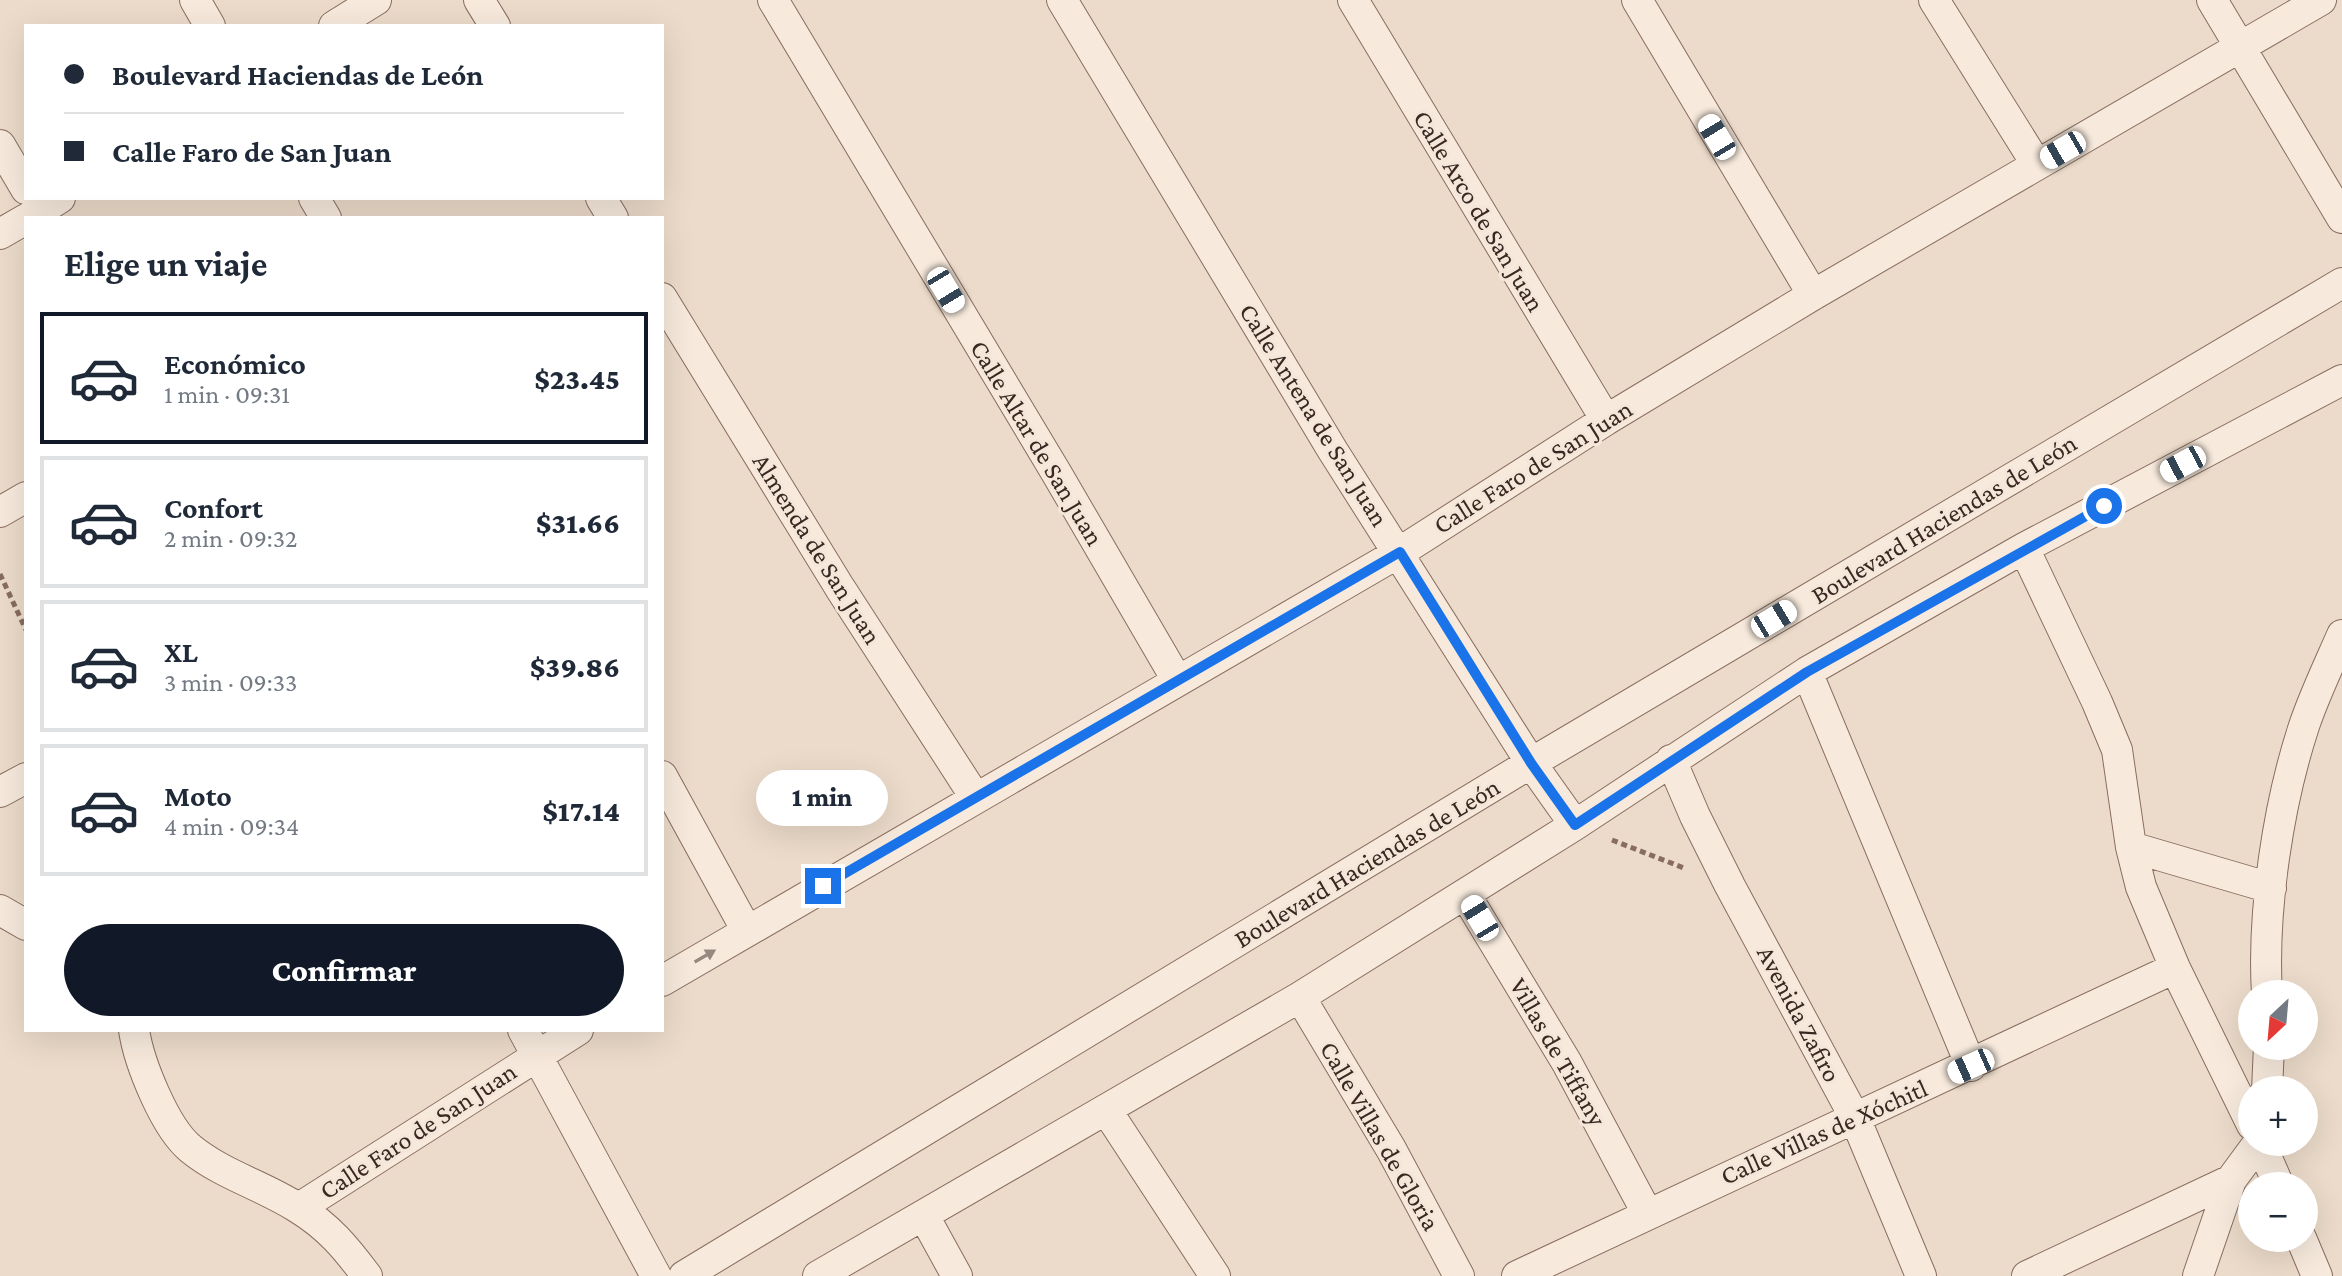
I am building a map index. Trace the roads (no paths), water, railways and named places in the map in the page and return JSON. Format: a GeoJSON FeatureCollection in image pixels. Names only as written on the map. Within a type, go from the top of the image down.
{"type":"FeatureCollection","features":[{"type":"Feature","properties":{"kind":"street"},"geometry":{"type":"LineString","coordinates":[[195,0],[209,24]]}},
{"type":"Feature","properties":{"kind":"street"},"geometry":{"type":"LineString","coordinates":[[337,24],[376,0]]}},
{"type":"Feature","properties":{"kind":"street"},"geometry":{"type":"LineString","coordinates":[[479,0],[494,24]]}},
{"type":"Feature","properties":{"kind":"street","name":"Calle Altar de San Juan"},"geometry":{"type":"LineString","coordinates":[[773,0],[1177,680]]}},
{"type":"Feature","properties":{"kind":"street","name":"Calle Antena de San Juan"},"geometry":{"type":"LineString","coordinates":[[1062,0],[1333,451],[1400,552],[1531,763],[1575,825]]}},
{"type":"Feature","properties":{"kind":"street","name":"Calle Arco de San Juan"},"geometry":{"type":"LineString","coordinates":[[1353,0],[1606,420]]}},
{"type":"Feature","properties":{"kind":"street"},"geometry":{"type":"LineString","coordinates":[[1637,0],[1813,295]]}},
{"type":"Feature","properties":{"kind":"street"},"geometry":{"type":"LineString","coordinates":[[1934,0],[2037,165]]}},
{"type":"Feature","properties":{"kind":"street"},"geometry":{"type":"LineString","coordinates":[[2212,0],[2342,218]]}},
{"type":"Feature","properties":{"kind":"street","name":"Calle Faro de San Juan"},"geometry":{"type":"LineString","coordinates":[[664,980],[1400,552],[1606,420],[1813,295],[2321,0]]}},
{"type":"Feature","properties":{"kind":"street"},"geometry":{"type":"LineString","coordinates":[[0,145],[24,186]]}},
{"type":"Feature","properties":{"kind":"street"},"geometry":{"type":"LineString","coordinates":[[0,234],[36,207]]}},
{"type":"Feature","properties":{"kind":"street","name":"Boulevard Haciendas de León"},"geometry":{"type":"LineString","coordinates":[[684,1276],[1531,763],[2342,283]]}},
{"type":"Feature","properties":{"kind":"street","name":"Almenda de San Juan"},"geometry":{"type":"LineString","coordinates":[[664,301],[840,588],[975,797]]}},
{"type":"Feature","properties":{"kind":"street"},"geometry":{"type":"LineString","coordinates":[[818,1276],[1300,997],[1575,825],[1807,672],[2024,548],[2342,380]]}},
{"type":"Feature","properties":{"kind":"street"},"geometry":{"type":"LineString","coordinates":[[0,512],[24,498]]}},
{"type":"Feature","properties":{"kind":"street"},"geometry":{"type":"LineString","coordinates":[[2024,548],[2117,750],[2131,847],[2141,887],[2175,968],[2238,1096]]}},
{"type":"Feature","properties":{"kind":"street"},"geometry":{"type":"LineString","coordinates":[[2266,980],[2264,953],[2280,821],[2304,727],[2342,635]]}},
{"type":"Feature","properties":{"kind":"street"},"geometry":{"type":"LineString","coordinates":[[1807,672],[1971,1066]]}},
{"type":"Feature","properties":{"kind":"street","name":"Avenida Zafiro"},"geometry":{"type":"LineString","coordinates":[[1671,760],[1730,886],[1855,1118],[1921,1276]]}},
{"type":"Feature","properties":{"kind":"street"},"geometry":{"type":"LineString","coordinates":[[0,792],[24,779]]}},
{"type":"Feature","properties":{"kind":"street"},"geometry":{"type":"LineString","coordinates":[[664,780],[747,931]]}},
{"type":"Feature","properties":{"kind":"street"},"geometry":{"type":"LineString","coordinates":[[2131,847],[2271,888]]}},
{"type":"Feature","properties":{"kind":"street","name":"Villas de Tiffany"},"geometry":{"type":"LineString","coordinates":[[1465,894],[1567,1063],[1647,1213]]}},
{"type":"Feature","properties":{"kind":"street"},"geometry":{"type":"LineString","coordinates":[[0,910],[24,924]]}},
{"type":"Feature","properties":{"kind":"street","name":"Calle Villas de Xóchitl"},"geometry":{"type":"LineString","coordinates":[[1517,1276],[2175,968]]}},
{"type":"Feature","properties":{"kind":"street","name":"Calle Villas de Gloria"},"geometry":{"type":"LineString","coordinates":[[1300,997],[1391,1149],[1459,1276]]}},
{"type":"Feature","properties":{"kind":"street"},"geometry":{"type":"LineString","coordinates":[[134,1032],[137,1052],[161,1108],[188,1148],[217,1167],[299,1208],[337,1237],[367,1276]]}},
{"type":"Feature","properties":{"kind":"street","name":"Calle Faro de San Juan"},"geometry":{"type":"LineString","coordinates":[[299,1208],[530,1042],[570,1032]]}},
{"type":"Feature","properties":{"kind":"street"},"geometry":{"type":"LineString","coordinates":[[530,1042],[656,1276]]}},
{"type":"Feature","properties":{"kind":"street"},"geometry":{"type":"LineString","coordinates":[[1107,1111],[1215,1276]]}},
{"type":"Feature","properties":{"kind":"street"},"geometry":{"type":"LineString","coordinates":[[2198,1276],[2231,1180],[2249,1156]]}},
{"type":"Feature","properties":{"kind":"street"},"geometry":{"type":"LineString","coordinates":[[2027,1276],[2231,1180]]}},
{"type":"Feature","properties":{"kind":"street"},"geometry":{"type":"LineString","coordinates":[[924,1216],[957,1276]]}},
{"type":"Feature","properties":{"kind":"street"},"geometry":{"type":"LineString","coordinates":[[2307,1252],[2317,1276]]}}]}
